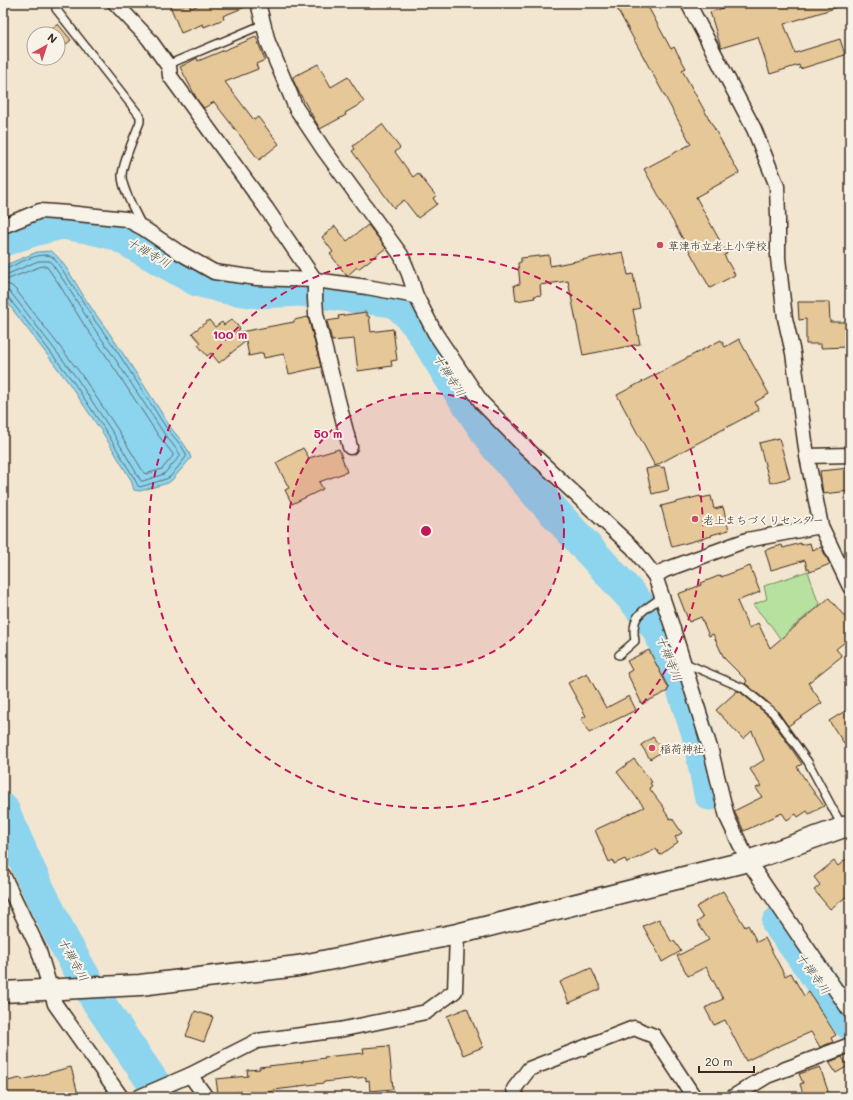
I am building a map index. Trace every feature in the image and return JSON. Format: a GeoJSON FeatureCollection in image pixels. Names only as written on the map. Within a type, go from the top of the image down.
{"type":"FeatureCollection","features":[{"type":"Feature","properties":{"kind":"street"},"geometry":{"type":"LineString","coordinates":[[115,3],[149,39],[169,67],[170,76],[266,208],[315,289],[316,314],[350,447]]}},
{"type":"Feature","properties":{"kind":"street"},"geometry":{"type":"LineString","coordinates":[[688,3],[754,129],[777,186],[778,258],[785,318],[793,353],[807,456],[821,526],[850,587]]}},
{"type":"Feature","properties":{"kind":"street"},"geometry":{"type":"LineString","coordinates":[[260,4],[268,42],[296,108],[324,150],[401,255],[416,296],[435,333],[482,403],[526,448],[633,548],[655,576],[711,751],[727,817],[748,861],[850,1011]]}},
{"type":"Feature","properties":{"kind":"street"},"geometry":{"type":"LineString","coordinates":[[3,226],[40,212],[68,213],[126,220],[143,228],[177,251],[214,272],[257,278],[315,289],[367,287],[416,296]]}},
{"type":"Feature","properties":{"kind":"street"},"geometry":{"type":"LineString","coordinates":[[807,456],[850,455]]}},
{"type":"Feature","properties":{"kind":"street"},"geometry":{"type":"LineString","coordinates":[[655,576],[665,570],[747,540],[821,526]]}},
{"type":"Feature","properties":{"kind":"street"},"geometry":{"type":"LineString","coordinates":[[3,992],[140,985],[298,966],[457,934],[748,861],[846,826]]}},
{"type":"Feature","properties":{"kind":"street"},"geometry":{"type":"LineString","coordinates":[[3,876],[38,948],[55,1004],[121,1097]]}},
{"type":"Feature","properties":{"kind":"street"},"geometry":{"type":"LineString","coordinates":[[141,1096],[176,1082],[257,1041],[339,1030],[426,1012],[455,991],[457,934]]}},
{"type":"Feature","properties":{"kind":"street"},"geometry":{"type":"LineString","coordinates":[[516,1097],[514,1089],[529,1069],[634,1028],[654,1036],[694,1097]]}},
{"type":"Feature","properties":{"kind":"street"},"geometry":{"type":"LineString","coordinates":[[733,1097],[767,1076],[850,1046]]}},
{"type":"Feature","properties":{"kind":"street"},"geometry":{"type":"LineString","coordinates":[[190,1075],[206,1097]]}},
{"type":"Feature","properties":{"kind":"lane"},"geometry":{"type":"LineString","coordinates":[[56,8],[140,116],[140,122],[123,167],[122,177],[125,190],[143,228]]}},
{"type":"Feature","properties":{"kind":"lane"},"geometry":{"type":"LineString","coordinates":[[167,65],[264,24]]}},
{"type":"Feature","properties":{"kind":"lane"},"geometry":{"type":"LineString","coordinates":[[619,655],[635,641],[633,630],[638,615],[662,597]]}},
{"type":"Feature","properties":{"kind":"lane"},"geometry":{"type":"LineString","coordinates":[[683,662],[743,688],[773,712],[808,762],[846,826]]}},
{"type":"Feature","properties":{"kind":"green space"},"geometry":{"type":"Polygon","coordinates":[[[808,571],[820,604],[787,632],[792,643],[786,647],[772,627],[753,605],[767,599],[764,586],[808,571]]]}},
{"type":"Feature","properties":{"kind":"water"},"geometry":{"type":"Polygon","coordinates":[[[51,251],[65,267],[189,453],[191,458],[168,483],[140,491],[134,490],[131,480],[106,438],[68,382],[3,297],[3,266],[37,252],[51,251]]]}},
{"type":"Feature","properties":{"kind":"building"},"geometry":{"type":"Polygon","coordinates":[[[169,3],[189,3],[191,8],[205,3],[250,3],[250,5],[223,16],[224,19],[204,27],[203,24],[181,33],[169,3]]]}},
{"type":"Feature","properties":{"kind":"building"},"geometry":{"type":"Polygon","coordinates":[[[614,3],[646,3],[671,49],[674,47],[686,68],[682,70],[739,173],[696,197],[727,254],[724,255],[735,275],[710,288],[644,169],[691,144],[614,3]]]}},
{"type":"Feature","properties":{"kind":"building"},"geometry":{"type":"Polygon","coordinates":[[[739,3],[840,3],[841,6],[784,24],[795,53],[840,39],[845,55],[800,69],[799,65],[770,74],[758,37],[721,48],[710,12],[739,3]]]}},
{"type":"Feature","properties":{"kind":"building"},"geometry":{"type":"Polygon","coordinates":[[[66,34],[71,40],[66,44],[66,34]]]}},
{"type":"Feature","properties":{"kind":"building"},"geometry":{"type":"Polygon","coordinates":[[[256,37],[265,60],[256,64],[258,69],[225,82],[254,120],[258,117],[279,144],[259,160],[214,102],[204,108],[198,101],[180,67],[197,58],[198,61],[256,37]]]}},
{"type":"Feature","properties":{"kind":"building"},"geometry":{"type":"Polygon","coordinates":[[[318,64],[331,87],[348,77],[364,102],[345,113],[346,115],[320,129],[293,80],[293,77],[318,64]]]}},
{"type":"Feature","properties":{"kind":"building"},"geometry":{"type":"Polygon","coordinates":[[[382,124],[400,148],[395,152],[413,177],[418,173],[436,196],[433,198],[437,204],[418,218],[404,200],[394,208],[352,151],[355,149],[353,146],[382,124]]]}},
{"type":"Feature","properties":{"kind":"building"},"geometry":{"type":"Polygon","coordinates":[[[368,225],[386,248],[358,269],[357,267],[347,276],[330,254],[333,252],[322,237],[335,226],[347,241],[368,225]]]}},
{"type":"Feature","properties":{"kind":"building"},"geometry":{"type":"Polygon","coordinates":[[[623,252],[628,275],[633,274],[640,308],[633,310],[640,344],[583,355],[568,281],[540,285],[541,295],[534,296],[535,298],[516,301],[514,285],[520,284],[518,263],[521,262],[521,258],[549,255],[550,266],[623,252]]]}},
{"type":"Feature","properties":{"kind":"building"},"geometry":{"type":"Polygon","coordinates":[[[798,302],[829,302],[830,322],[850,322],[850,343],[847,343],[847,347],[821,348],[821,344],[806,344],[806,319],[799,320],[798,302]]]}},
{"type":"Feature","properties":{"kind":"building"},"geometry":{"type":"Polygon","coordinates":[[[366,312],[367,316],[369,316],[371,332],[393,329],[397,360],[391,361],[392,366],[358,371],[354,339],[332,341],[327,321],[339,319],[338,316],[366,312]]]}},
{"type":"Feature","properties":{"kind":"building"},"geometry":{"type":"Polygon","coordinates":[[[308,317],[321,367],[289,374],[284,354],[264,358],[263,353],[249,356],[246,341],[219,363],[211,353],[207,356],[198,345],[201,343],[192,333],[209,320],[215,327],[222,322],[224,325],[232,319],[240,329],[235,333],[294,322],[294,320],[308,317]]]}},
{"type":"Feature","properties":{"kind":"building"},"geometry":{"type":"Polygon","coordinates":[[[739,339],[769,394],[755,402],[759,410],[655,466],[617,395],[721,340],[725,347],[739,339]]]}},
{"type":"Feature","properties":{"kind":"building"},"geometry":{"type":"Polygon","coordinates":[[[779,438],[790,478],[770,483],[759,443],[779,438]]]}},
{"type":"Feature","properties":{"kind":"building"},"geometry":{"type":"Polygon","coordinates":[[[303,448],[309,458],[339,449],[347,472],[319,482],[323,489],[292,504],[285,490],[289,488],[276,463],[303,448]]]}},
{"type":"Feature","properties":{"kind":"building"},"geometry":{"type":"Polygon","coordinates":[[[660,466],[661,468],[664,467],[669,490],[652,494],[646,469],[660,466]]]}},
{"type":"Feature","properties":{"kind":"building"},"geometry":{"type":"Polygon","coordinates":[[[850,468],[850,491],[823,494],[820,471],[850,468]]]}},
{"type":"Feature","properties":{"kind":"building","name":"老上まちづくりセンター"},"geometry":{"type":"Polygon","coordinates":[[[700,496],[701,498],[711,496],[714,509],[723,507],[729,530],[672,547],[661,506],[700,496]]]}},
{"type":"Feature","properties":{"kind":"building"},"geometry":{"type":"Polygon","coordinates":[[[801,543],[801,545],[810,543],[812,550],[821,547],[830,564],[810,572],[809,569],[807,569],[805,560],[771,570],[765,550],[782,545],[783,548],[801,543]]]}},
{"type":"Feature","properties":{"kind":"building"},"geometry":{"type":"Polygon","coordinates":[[[750,566],[760,592],[737,601],[749,628],[758,623],[770,648],[829,598],[850,623],[850,638],[836,649],[842,656],[808,683],[822,703],[788,726],[776,709],[745,683],[747,681],[724,658],[713,634],[709,636],[701,617],[689,622],[678,594],[721,575],[721,577],[750,566]]]}},
{"type":"Feature","properties":{"kind":"building"},"geometry":{"type":"Polygon","coordinates":[[[649,650],[669,689],[667,690],[668,691],[642,704],[627,673],[632,670],[627,661],[649,650]]]}},
{"type":"Feature","properties":{"kind":"building"},"geometry":{"type":"Polygon","coordinates":[[[587,673],[606,708],[629,696],[636,710],[589,733],[581,719],[586,716],[568,683],[587,673]]]}},
{"type":"Feature","properties":{"kind":"building"},"geometry":{"type":"Polygon","coordinates":[[[737,691],[769,716],[802,764],[797,767],[824,806],[809,814],[807,811],[798,817],[796,814],[787,820],[782,813],[744,831],[734,811],[762,797],[756,788],[761,786],[750,769],[764,760],[752,731],[743,739],[716,710],[737,691]]]}},
{"type":"Feature","properties":{"kind":"building"},"geometry":{"type":"Polygon","coordinates":[[[850,708],[850,752],[829,721],[850,708]]]}},
{"type":"Feature","properties":{"kind":"building","name":"稲荷神社"},"geometry":{"type":"Polygon","coordinates":[[[653,737],[663,751],[650,759],[641,745],[653,737]]]}},
{"type":"Feature","properties":{"kind":"building"},"geometry":{"type":"Polygon","coordinates":[[[634,759],[652,782],[650,783],[652,786],[649,788],[665,809],[664,810],[670,819],[672,818],[682,833],[675,837],[678,842],[660,855],[656,849],[627,863],[625,859],[614,864],[613,860],[609,862],[595,830],[644,807],[617,772],[634,759]]]}},
{"type":"Feature","properties":{"kind":"building"},"geometry":{"type":"Polygon","coordinates":[[[850,856],[850,894],[830,909],[814,890],[820,885],[814,877],[834,861],[838,866],[850,856]]]}},
{"type":"Feature","properties":{"kind":"building"},"geometry":{"type":"Polygon","coordinates":[[[723,891],[745,927],[748,925],[757,942],[765,938],[785,976],[791,973],[804,996],[809,992],[836,1035],[831,1038],[833,1042],[820,1047],[811,1032],[746,1061],[725,1020],[714,1025],[705,1008],[723,999],[706,967],[688,976],[677,956],[709,940],[697,922],[703,918],[696,907],[723,891]]]}},
{"type":"Feature","properties":{"kind":"building"},"geometry":{"type":"Polygon","coordinates":[[[659,919],[671,941],[675,942],[681,951],[662,962],[643,926],[659,919]]]}},
{"type":"Feature","properties":{"kind":"building"},"geometry":{"type":"Polygon","coordinates":[[[591,968],[601,989],[569,1003],[560,982],[591,968]]]}},
{"type":"Feature","properties":{"kind":"building"},"geometry":{"type":"Polygon","coordinates":[[[467,1008],[483,1047],[463,1055],[447,1016],[467,1008]]]}},
{"type":"Feature","properties":{"kind":"building"},"geometry":{"type":"Polygon","coordinates":[[[195,1011],[213,1017],[204,1042],[186,1036],[195,1011]]]}},
{"type":"Feature","properties":{"kind":"building"},"geometry":{"type":"Polygon","coordinates":[[[389,1046],[393,1089],[370,1091],[369,1080],[366,1081],[366,1077],[250,1094],[249,1091],[218,1094],[216,1079],[248,1076],[247,1070],[260,1069],[259,1067],[303,1062],[325,1058],[324,1057],[364,1053],[363,1048],[389,1046]]]}},
{"type":"Feature","properties":{"kind":"building"},"geometry":{"type":"Polygon","coordinates":[[[842,1057],[848,1066],[836,1073],[829,1062],[842,1057]]]}},
{"type":"Feature","properties":{"kind":"building"},"geometry":{"type":"Polygon","coordinates":[[[71,1067],[78,1094],[69,1097],[3,1097],[3,1082],[21,1078],[22,1080],[71,1067]]]}},
{"type":"Feature","properties":{"kind":"building"},"geometry":{"type":"Polygon","coordinates":[[[820,1067],[830,1097],[804,1097],[800,1084],[803,1083],[799,1074],[820,1067]]]}},
{"type":"Feature","properties":{"kind":"waterway","name":"十禅寺川"},"geometry":{"type":"LineString","coordinates":[[3,240],[33,230],[62,223],[116,234],[197,280],[228,288],[257,292],[301,290],[395,301],[419,326],[450,377],[497,447],[535,491],[633,598],[659,630],[678,675],[698,734],[710,794]]}},
{"type":"Feature","properties":{"kind":"waterway","name":"十禅寺川"},"geometry":{"type":"LineString","coordinates":[[3,810],[31,874],[63,940],[97,1000],[163,1097]]}},
{"type":"Feature","properties":{"kind":"waterway","name":"十禅寺川"},"geometry":{"type":"LineString","coordinates":[[778,923],[850,1024]]}},
{"type":"Feature","properties":{"kind":"place","name":"草津市立老上小学校"},"geometry":{"type":"Point","coordinates":[660,245]}},
{"type":"Feature","properties":{"kind":"place","name":"老上まちづくりセンター"},"geometry":{"type":"Point","coordinates":[695,519]}},
{"type":"Feature","properties":{"kind":"place","name":"稲荷神社"},"geometry":{"type":"Point","coordinates":[652,748]}}]}
